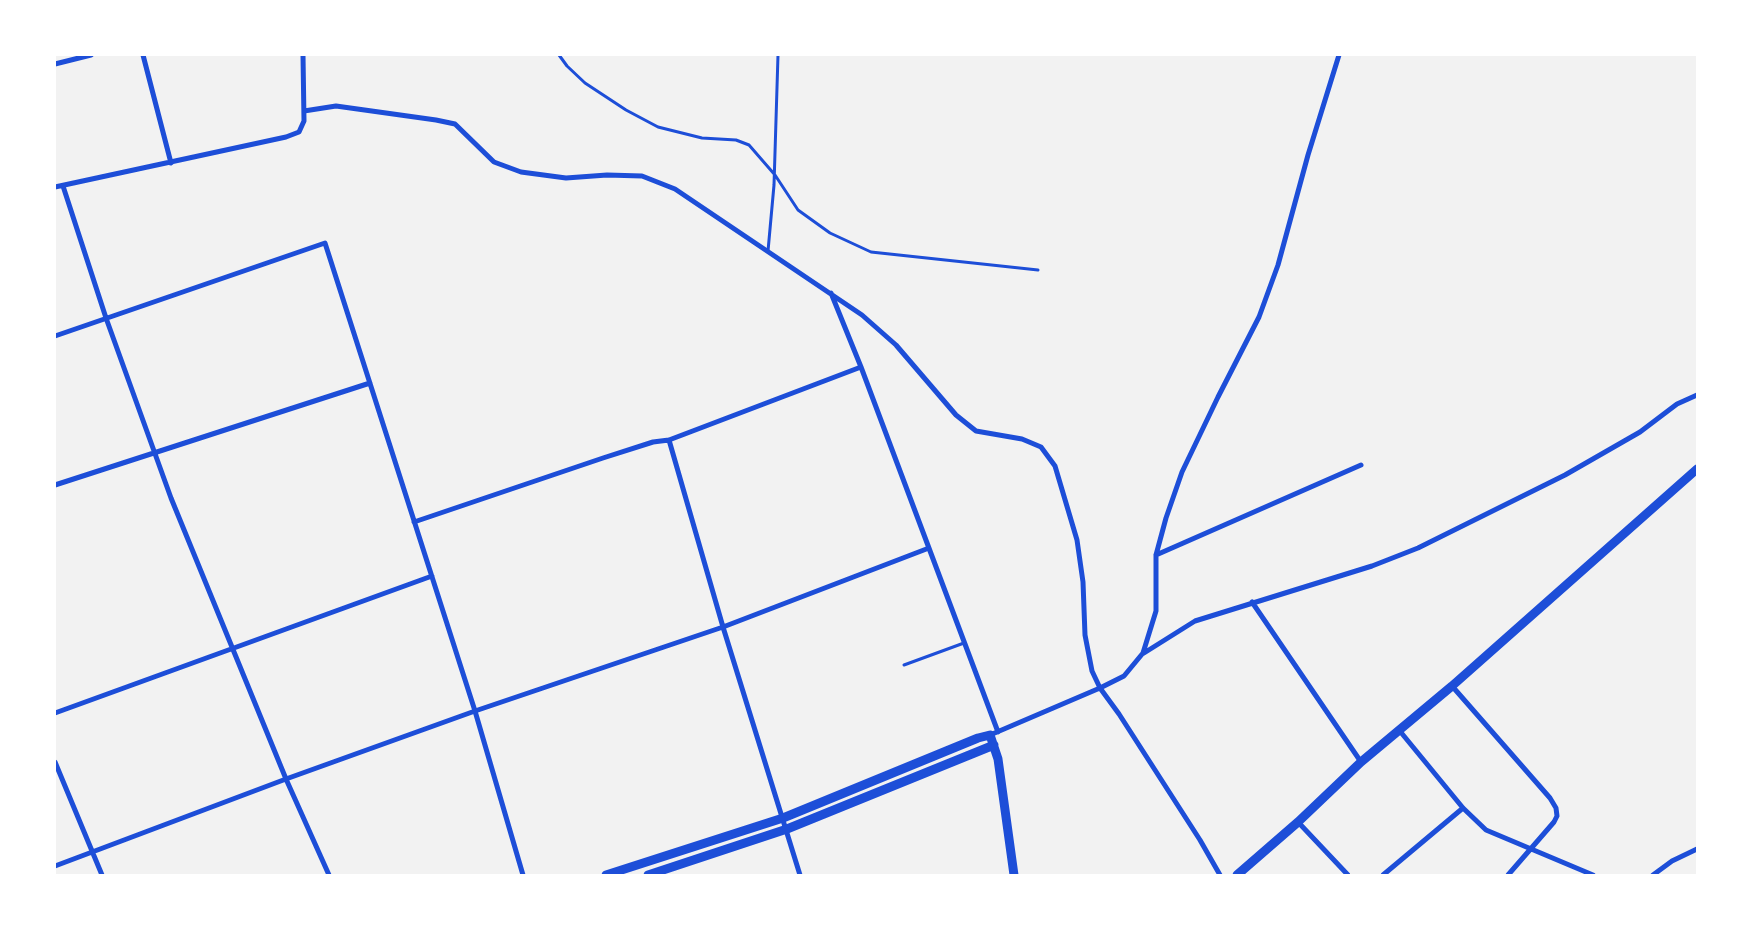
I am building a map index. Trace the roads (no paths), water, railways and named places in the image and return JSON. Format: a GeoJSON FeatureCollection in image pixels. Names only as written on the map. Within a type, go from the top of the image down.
{"type":"FeatureCollection","features":[{"type":"Feature","properties":{"kind":"main road"},"geometry":{"type":"LineString","coordinates":[[1237,875],[1298,822],[1361,762],[1452,686],[1697,469]]}},
{"type":"Feature","properties":{"kind":"main road"},"geometry":{"type":"LineString","coordinates":[[606,875],[783,818],[978,738],[994,734],[994,745],[998,759],[1014,875]]}},
{"type":"Feature","properties":{"kind":"main road"},"geometry":{"type":"LineString","coordinates":[[648,875],[787,830],[994,745]]}},
{"type":"Feature","properties":{"kind":"street"},"geometry":{"type":"LineString","coordinates":[[55,64],[91,55]]}},
{"type":"Feature","properties":{"kind":"street"},"geometry":{"type":"LineString","coordinates":[[143,55],[171,163]]}},
{"type":"Feature","properties":{"kind":"street"},"geometry":{"type":"LineString","coordinates":[[55,187],[286,138],[299,132],[304,121],[304,55]]}},
{"type":"Feature","properties":{"kind":"street"},"geometry":{"type":"LineString","coordinates":[[1143,653],[1156,611],[1156,555],[1166,518],[1182,472],[1218,397],[1260,317],[1278,265],[1308,155],[1339,55]]}},
{"type":"Feature","properties":{"kind":"street"},"geometry":{"type":"LineString","coordinates":[[304,111],[336,106],[456,124],[494,162],[521,172],[566,178],[607,175],[642,176],[675,189],[862,315],[896,345],[956,415],[976,431],[1022,439],[1041,447],[1055,466],[1077,540],[1083,582],[1085,635],[1092,671],[1100,688],[1200,840],[1220,875]]}},
{"type":"Feature","properties":{"kind":"street"},"geometry":{"type":"LineString","coordinates":[[63,186],[106,318],[154,453],[286,779],[329,875]]}},
{"type":"Feature","properties":{"kind":"street"},"geometry":{"type":"LineString","coordinates":[[55,336],[324,243],[475,711],[523,875]]}},
{"type":"Feature","properties":{"kind":"street"},"geometry":{"type":"LineString","coordinates":[[831,293],[861,367],[964,642],[994,734],[1124,676],[1143,653],[1195,621],[1372,566],[1418,548],[1565,475],[1640,432],[1676,404],[1697,395]]}},
{"type":"Feature","properties":{"kind":"street"},"geometry":{"type":"LineString","coordinates":[[414,522],[602,458],[653,442],[669,440],[861,367]]}},
{"type":"Feature","properties":{"kind":"street"},"geometry":{"type":"LineString","coordinates":[[55,485],[370,383]]}},
{"type":"Feature","properties":{"kind":"street"},"geometry":{"type":"LineString","coordinates":[[669,440],[723,627],[800,875]]}},
{"type":"Feature","properties":{"kind":"street"},"geometry":{"type":"LineString","coordinates":[[1156,555],[1360,466]]}},
{"type":"Feature","properties":{"kind":"street"},"geometry":{"type":"LineString","coordinates":[[55,866],[286,779],[475,711],[723,627],[929,548]]}},
{"type":"Feature","properties":{"kind":"street"},"geometry":{"type":"LineString","coordinates":[[55,713],[432,576]]}},
{"type":"Feature","properties":{"kind":"street"},"geometry":{"type":"LineString","coordinates":[[1252,602],[1361,762]]}},
{"type":"Feature","properties":{"kind":"street"},"geometry":{"type":"LineString","coordinates":[[1452,686],[1550,798],[1556,808],[1557,816],[1554,822],[1508,875]]}},
{"type":"Feature","properties":{"kind":"street"},"geometry":{"type":"LineString","coordinates":[[1399,730],[1463,808],[1486,830],[1592,875]]}},
{"type":"Feature","properties":{"kind":"street"},"geometry":{"type":"LineString","coordinates":[[55,762],[102,875]]}},
{"type":"Feature","properties":{"kind":"street"},"geometry":{"type":"LineString","coordinates":[[1383,875],[1463,808]]}},
{"type":"Feature","properties":{"kind":"street"},"geometry":{"type":"LineString","coordinates":[[1298,822],[1348,875]]}},
{"type":"Feature","properties":{"kind":"street"},"geometry":{"type":"LineString","coordinates":[[1653,875],[1672,861],[1697,849]]}},
{"type":"Feature","properties":{"kind":"lane"},"geometry":{"type":"LineString","coordinates":[[559,55],[585,84],[626,110],[658,127],[702,138],[736,140],[749,145],[775,175],[798,210],[830,233],[871,252],[1038,270]]}},
{"type":"Feature","properties":{"kind":"lane"},"geometry":{"type":"LineString","coordinates":[[768,251],[775,175],[778,55]]}},
{"type":"Feature","properties":{"kind":"lane"},"geometry":{"type":"LineString","coordinates":[[904,665],[964,642]]}}]}
